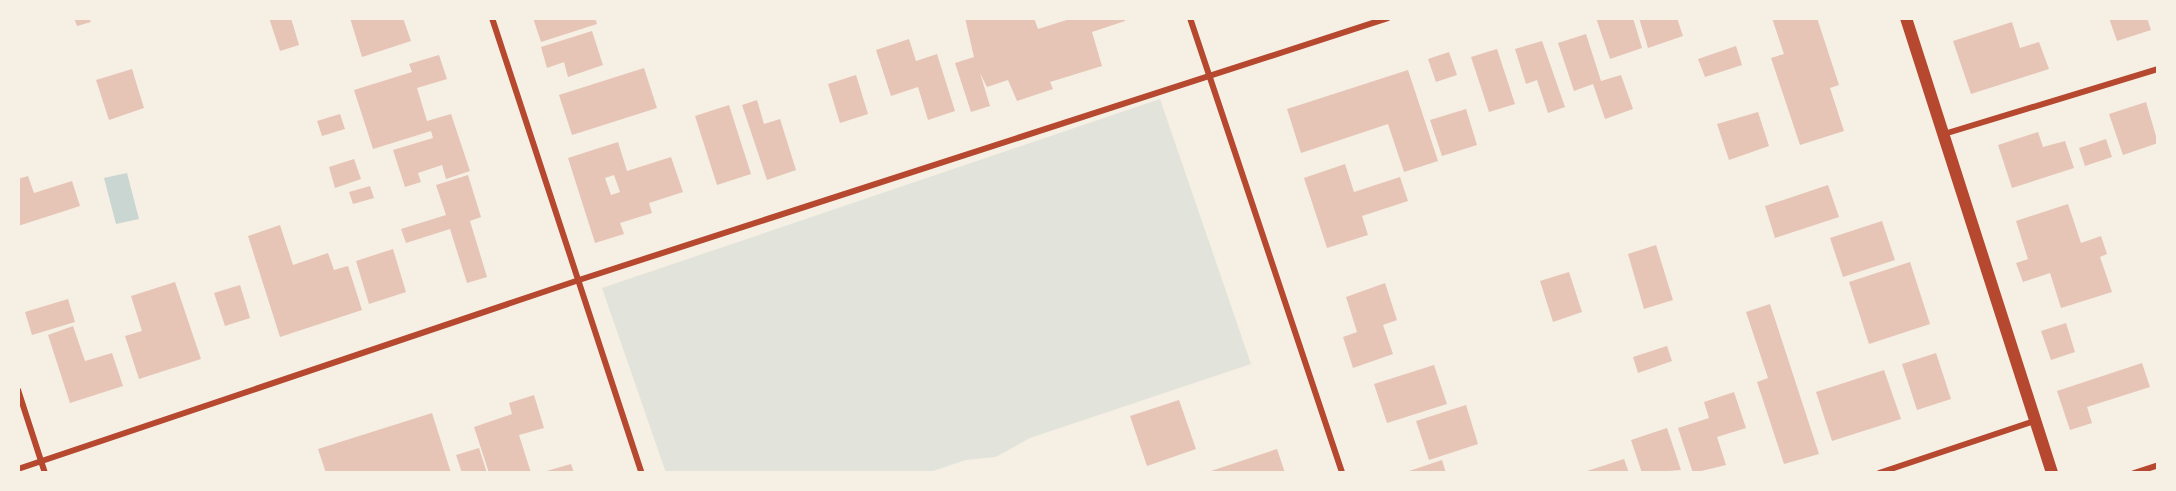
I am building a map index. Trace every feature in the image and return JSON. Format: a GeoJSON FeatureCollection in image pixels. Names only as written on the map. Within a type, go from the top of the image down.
{"type":"FeatureCollection","features":[{"type":"Feature","properties":{"kind":"main road"},"geometry":{"type":"LineString","coordinates":[[1906,18],[2052,473]]}},
{"type":"Feature","properties":{"kind":"street"},"geometry":{"type":"LineString","coordinates":[[492,18],[642,473]]}},
{"type":"Feature","properties":{"kind":"street"},"geometry":{"type":"LineString","coordinates":[[1190,18],[1342,473]]}},
{"type":"Feature","properties":{"kind":"street"},"geometry":{"type":"LineString","coordinates":[[18,469],[579,280],[1210,78],[1388,18]]}},
{"type":"Feature","properties":{"kind":"street"},"geometry":{"type":"LineString","coordinates":[[1944,134],[2158,69]]}},
{"type":"Feature","properties":{"kind":"street"},"geometry":{"type":"LineString","coordinates":[[18,390],[45,473]]}},
{"type":"Feature","properties":{"kind":"street"},"geometry":{"type":"LineString","coordinates":[[1879,473],[2034,422]]}},
{"type":"Feature","properties":{"kind":"street"},"geometry":{"type":"LineString","coordinates":[[2134,473],[2158,465]]}},
{"type":"Feature","properties":{"kind":"shaded area"},"geometry":{"type":"Polygon","coordinates":[[[1160,99],[1251,364],[1030,438],[996,457],[966,460],[927,473],[666,473],[602,288],[1160,99]]]}},
{"type":"Feature","properties":{"kind":"shaded area"},"geometry":{"type":"Polygon","coordinates":[[[127,173],[139,219],[116,224],[104,178],[127,173]]]}},
{"type":"Feature","properties":{"kind":"building"},"geometry":{"type":"Polygon","coordinates":[[[74,18],[89,18],[91,22],[77,26],[74,18]]]}},
{"type":"Feature","properties":{"kind":"building"},"geometry":{"type":"Polygon","coordinates":[[[269,18],[291,18],[299,45],[280,51],[269,18]]]}},
{"type":"Feature","properties":{"kind":"building"},"geometry":{"type":"Polygon","coordinates":[[[350,18],[403,18],[411,41],[362,57],[350,18]]]}},
{"type":"Feature","properties":{"kind":"building"},"geometry":{"type":"Polygon","coordinates":[[[533,18],[595,18],[597,24],[541,42],[533,18]]]}},
{"type":"Feature","properties":{"kind":"building"},"geometry":{"type":"Polygon","coordinates":[[[965,18],[1034,18],[1038,29],[1073,18],[1124,18],[1125,21],[1092,32],[1102,66],[1050,82],[1053,89],[1017,101],[1008,80],[987,87],[980,73],[990,106],[971,112],[955,63],[974,57],[965,18]]]}},
{"type":"Feature","properties":{"kind":"building"},"geometry":{"type":"Polygon","coordinates":[[[1596,18],[1633,18],[1642,48],[1610,59],[1596,18]]]}},
{"type":"Feature","properties":{"kind":"building"},"geometry":{"type":"Polygon","coordinates":[[[1639,18],[1677,18],[1683,36],[1648,48],[1639,18]]]}},
{"type":"Feature","properties":{"kind":"building"},"geometry":{"type":"Polygon","coordinates":[[[1772,18],[1817,18],[1839,85],[1830,88],[1844,131],[1800,145],[1771,58],[1784,54],[1772,18]]]}},
{"type":"Feature","properties":{"kind":"building"},"geometry":{"type":"Polygon","coordinates":[[[2109,18],[2147,18],[2151,30],[2117,41],[2109,18]]]}},
{"type":"Feature","properties":{"kind":"building"},"geometry":{"type":"Polygon","coordinates":[[[2012,22],[2020,48],[2039,42],[2049,69],[1971,94],[1953,41],[2012,22]]]}},
{"type":"Feature","properties":{"kind":"building"},"geometry":{"type":"Polygon","coordinates":[[[592,31],[603,65],[568,77],[564,62],[547,68],[541,47],[592,31]]]}},
{"type":"Feature","properties":{"kind":"building"},"geometry":{"type":"Polygon","coordinates":[[[1586,34],[1601,81],[1621,75],[1633,109],[1605,119],[1593,84],[1574,91],[1558,43],[1586,34]]]}},
{"type":"Feature","properties":{"kind":"building"},"geometry":{"type":"Polygon","coordinates":[[[909,39],[916,61],[937,54],[955,111],[928,120],[918,87],[891,96],[876,50],[909,39]]]}},
{"type":"Feature","properties":{"kind":"building"},"geometry":{"type":"Polygon","coordinates":[[[1542,41],[1565,107],[1548,113],[1537,80],[1526,84],[1515,49],[1542,41]]]}},
{"type":"Feature","properties":{"kind":"building"},"geometry":{"type":"Polygon","coordinates":[[[1736,46],[1742,65],[1705,77],[1698,59],[1736,46]]]}},
{"type":"Feature","properties":{"kind":"building"},"geometry":{"type":"Polygon","coordinates":[[[1497,49],[1515,104],[1489,112],[1471,57],[1497,49]]]}},
{"type":"Feature","properties":{"kind":"building"},"geometry":{"type":"Polygon","coordinates":[[[1449,52],[1457,75],[1436,82],[1428,59],[1449,52]]]}},
{"type":"Feature","properties":{"kind":"building"},"geometry":{"type":"Polygon","coordinates":[[[439,55],[447,79],[417,88],[427,121],[451,114],[470,171],[446,179],[442,165],[418,173],[421,182],[405,187],[393,150],[433,138],[431,131],[373,149],[354,90],[412,72],[409,64],[439,55]]]}},
{"type":"Feature","properties":{"kind":"building"},"geometry":{"type":"Polygon","coordinates":[[[644,68],[657,108],[572,135],[559,95],[644,68]]]}},
{"type":"Feature","properties":{"kind":"building"},"geometry":{"type":"Polygon","coordinates":[[[132,69],[144,108],[109,120],[96,80],[132,69]]]}},
{"type":"Feature","properties":{"kind":"building"},"geometry":{"type":"Polygon","coordinates":[[[1408,70],[1438,161],[1404,172],[1388,124],[1301,153],[1287,109],[1408,70]]]}},
{"type":"Feature","properties":{"kind":"building"},"geometry":{"type":"Polygon","coordinates":[[[856,75],[868,114],[840,123],[828,84],[856,75]]]}},
{"type":"Feature","properties":{"kind":"building"},"geometry":{"type":"Polygon","coordinates":[[[757,100],[764,124],[780,119],[796,170],[767,180],[742,105],[757,100]]]}},
{"type":"Feature","properties":{"kind":"building"},"geometry":{"type":"Polygon","coordinates":[[[2146,102],[2158,143],[2123,155],[2109,114],[2146,102]]]}},
{"type":"Feature","properties":{"kind":"building"},"geometry":{"type":"Polygon","coordinates":[[[729,105],[751,174],[717,185],[695,116],[729,105]]]}},
{"type":"Feature","properties":{"kind":"building"},"geometry":{"type":"Polygon","coordinates":[[[1466,109],[1477,145],[1442,156],[1430,120],[1466,109]]]}},
{"type":"Feature","properties":{"kind":"building"},"geometry":{"type":"Polygon","coordinates":[[[1758,112],[1769,146],[1729,160],[1717,124],[1758,112]]]}},
{"type":"Feature","properties":{"kind":"building"},"geometry":{"type":"Polygon","coordinates":[[[340,114],[345,129],[322,136],[317,121],[340,114]]]}},
{"type":"Feature","properties":{"kind":"building"},"geometry":{"type":"Polygon","coordinates":[[[2038,132],[2043,147],[2065,141],[2074,168],[2012,188],[1998,145],[2038,132]]]}},
{"type":"Feature","properties":{"kind":"building"},"geometry":{"type":"Polygon","coordinates":[[[2106,139],[2112,157],[2085,166],[2079,148],[2106,139]]]}},
{"type":"Feature","properties":{"kind":"building"},"geometry":{"type":"Polygon","coordinates":[[[618,142],[627,171],[671,157],[683,192],[649,203],[652,213],[620,223],[624,234],[595,243],[568,158],[618,142]],[[614,175],[605,178],[611,195],[620,192],[614,175]]]}},
{"type":"Feature","properties":{"kind":"building"},"geometry":{"type":"Polygon","coordinates":[[[354,159],[361,179],[335,188],[329,167],[354,159]]]}},
{"type":"Feature","properties":{"kind":"building"},"geometry":{"type":"Polygon","coordinates":[[[1345,164],[1354,192],[1400,177],[1408,201],[1362,216],[1368,235],[1327,248],[1304,178],[1345,164]]]}},
{"type":"Feature","properties":{"kind":"building"},"geometry":{"type":"Polygon","coordinates":[[[468,175],[481,217],[470,221],[487,277],[467,283],[450,229],[406,243],[401,229],[446,215],[436,185],[468,175]]]}},
{"type":"Feature","properties":{"kind":"building"},"geometry":{"type":"Polygon","coordinates":[[[28,176],[34,193],[72,181],[80,206],[18,226],[18,179],[28,176]]]}},
{"type":"Feature","properties":{"kind":"building"},"geometry":{"type":"Polygon","coordinates":[[[1828,185],[1839,217],[1775,238],[1765,206],[1828,185]]]}},
{"type":"Feature","properties":{"kind":"building"},"geometry":{"type":"Polygon","coordinates":[[[370,186],[374,198],[353,204],[349,192],[370,186]]]}},
{"type":"Feature","properties":{"kind":"building"},"geometry":{"type":"Polygon","coordinates":[[[2068,204],[2081,243],[2101,236],[2107,254],[2100,257],[2112,292],[2061,308],[2050,273],[2023,282],[2016,263],[2028,259],[2016,221],[2068,204]]]}},
{"type":"Feature","properties":{"kind":"building"},"geometry":{"type":"Polygon","coordinates":[[[1882,221],[1895,260],[1843,277],[1830,238],[1882,221]]]}},
{"type":"Feature","properties":{"kind":"building"},"geometry":{"type":"Polygon","coordinates":[[[280,225],[293,265],[328,253],[334,270],[348,266],[362,310],[280,337],[248,236],[280,225]]]}},
{"type":"Feature","properties":{"kind":"building"},"geometry":{"type":"Polygon","coordinates":[[[1656,245],[1673,300],[1644,309],[1628,254],[1656,245]]]}},
{"type":"Feature","properties":{"kind":"building"},"geometry":{"type":"Polygon","coordinates":[[[393,249],[406,292],[369,304],[356,261],[393,249]]]}},
{"type":"Feature","properties":{"kind":"building"},"geometry":{"type":"Polygon","coordinates":[[[1910,262],[1930,324],[1869,344],[1849,282],[1910,262]]]}},
{"type":"Feature","properties":{"kind":"building"},"geometry":{"type":"Polygon","coordinates":[[[1569,272],[1582,312],[1553,322],[1540,281],[1569,272]]]}},
{"type":"Feature","properties":{"kind":"building"},"geometry":{"type":"Polygon","coordinates":[[[175,282],[201,359],[139,379],[125,336],[142,331],[131,296],[175,282]]]}},
{"type":"Feature","properties":{"kind":"building"},"geometry":{"type":"Polygon","coordinates":[[[1385,283],[1397,320],[1383,325],[1393,354],[1353,368],[1343,337],[1357,332],[1346,297],[1385,283]]]}},
{"type":"Feature","properties":{"kind":"building"},"geometry":{"type":"Polygon","coordinates":[[[240,285],[250,318],[225,326],[214,293],[240,285]]]}},
{"type":"Feature","properties":{"kind":"building"},"geometry":{"type":"Polygon","coordinates":[[[68,299],[75,322],[32,335],[25,312],[68,299]]]}},
{"type":"Feature","properties":{"kind":"building"},"geometry":{"type":"Polygon","coordinates":[[[1770,304],[1819,454],[1784,464],[1757,382],[1768,378],[1746,312],[1770,304]]]}},
{"type":"Feature","properties":{"kind":"building"},"geometry":{"type":"Polygon","coordinates":[[[2066,323],[2075,352],[2051,360],[2041,331],[2066,323]]]}},
{"type":"Feature","properties":{"kind":"building"},"geometry":{"type":"Polygon","coordinates":[[[73,326],[85,361],[112,353],[123,386],[70,403],[48,335],[73,326]]]}},
{"type":"Feature","properties":{"kind":"building"},"geometry":{"type":"Polygon","coordinates":[[[1667,346],[1672,361],[1638,373],[1633,357],[1667,346]]]}},
{"type":"Feature","properties":{"kind":"building"},"geometry":{"type":"Polygon","coordinates":[[[1936,353],[1951,399],[1917,410],[1902,364],[1936,353]]]}},
{"type":"Feature","properties":{"kind":"building"},"geometry":{"type":"Polygon","coordinates":[[[2142,363],[2150,387],[2087,407],[2092,423],[2070,430],[2057,391],[2142,363]]]}},
{"type":"Feature","properties":{"kind":"building"},"geometry":{"type":"Polygon","coordinates":[[[1434,365],[1447,404],[1387,423],[1374,384],[1434,365]]]}},
{"type":"Feature","properties":{"kind":"building"},"geometry":{"type":"Polygon","coordinates":[[[1884,370],[1901,419],[1832,441],[1816,392],[1884,370]]]}},
{"type":"Feature","properties":{"kind":"building"},"geometry":{"type":"Polygon","coordinates":[[[1734,392],[1746,428],[1717,437],[1726,465],[1693,473],[1678,428],[1709,418],[1704,402],[1734,392]]]}},
{"type":"Feature","properties":{"kind":"building"},"geometry":{"type":"Polygon","coordinates":[[[534,395],[544,428],[519,435],[531,473],[489,473],[474,427],[512,414],[509,403],[534,395]]]}},
{"type":"Feature","properties":{"kind":"building"},"geometry":{"type":"Polygon","coordinates":[[[1179,400],[1196,449],[1147,466],[1130,416],[1179,400]]]}},
{"type":"Feature","properties":{"kind":"building"},"geometry":{"type":"Polygon","coordinates":[[[1466,405],[1478,444],[1429,460],[1416,421],[1466,405]]]}},
{"type":"Feature","properties":{"kind":"building"},"geometry":{"type":"Polygon","coordinates":[[[432,413],[451,473],[326,473],[318,449],[432,413]]]}},
{"type":"Feature","properties":{"kind":"building"},"geometry":{"type":"Polygon","coordinates":[[[1667,428],[1681,470],[1642,473],[1631,440],[1667,428]]]}},
{"type":"Feature","properties":{"kind":"building"},"geometry":{"type":"Polygon","coordinates":[[[479,448],[487,473],[462,473],[456,455],[479,448]]]}},
{"type":"Feature","properties":{"kind":"building"},"geometry":{"type":"Polygon","coordinates":[[[1277,449],[1285,473],[1205,473],[1277,449]]]}},
{"type":"Feature","properties":{"kind":"building"},"geometry":{"type":"Polygon","coordinates":[[[1624,459],[1629,473],[1588,473],[1587,471],[1624,459]]]}},
{"type":"Feature","properties":{"kind":"building"},"geometry":{"type":"Polygon","coordinates":[[[1442,460],[1446,473],[1403,473],[1442,460]]]}},
{"type":"Feature","properties":{"kind":"building"},"geometry":{"type":"Polygon","coordinates":[[[571,464],[574,473],[543,473],[543,472],[571,464]]]}}]}
